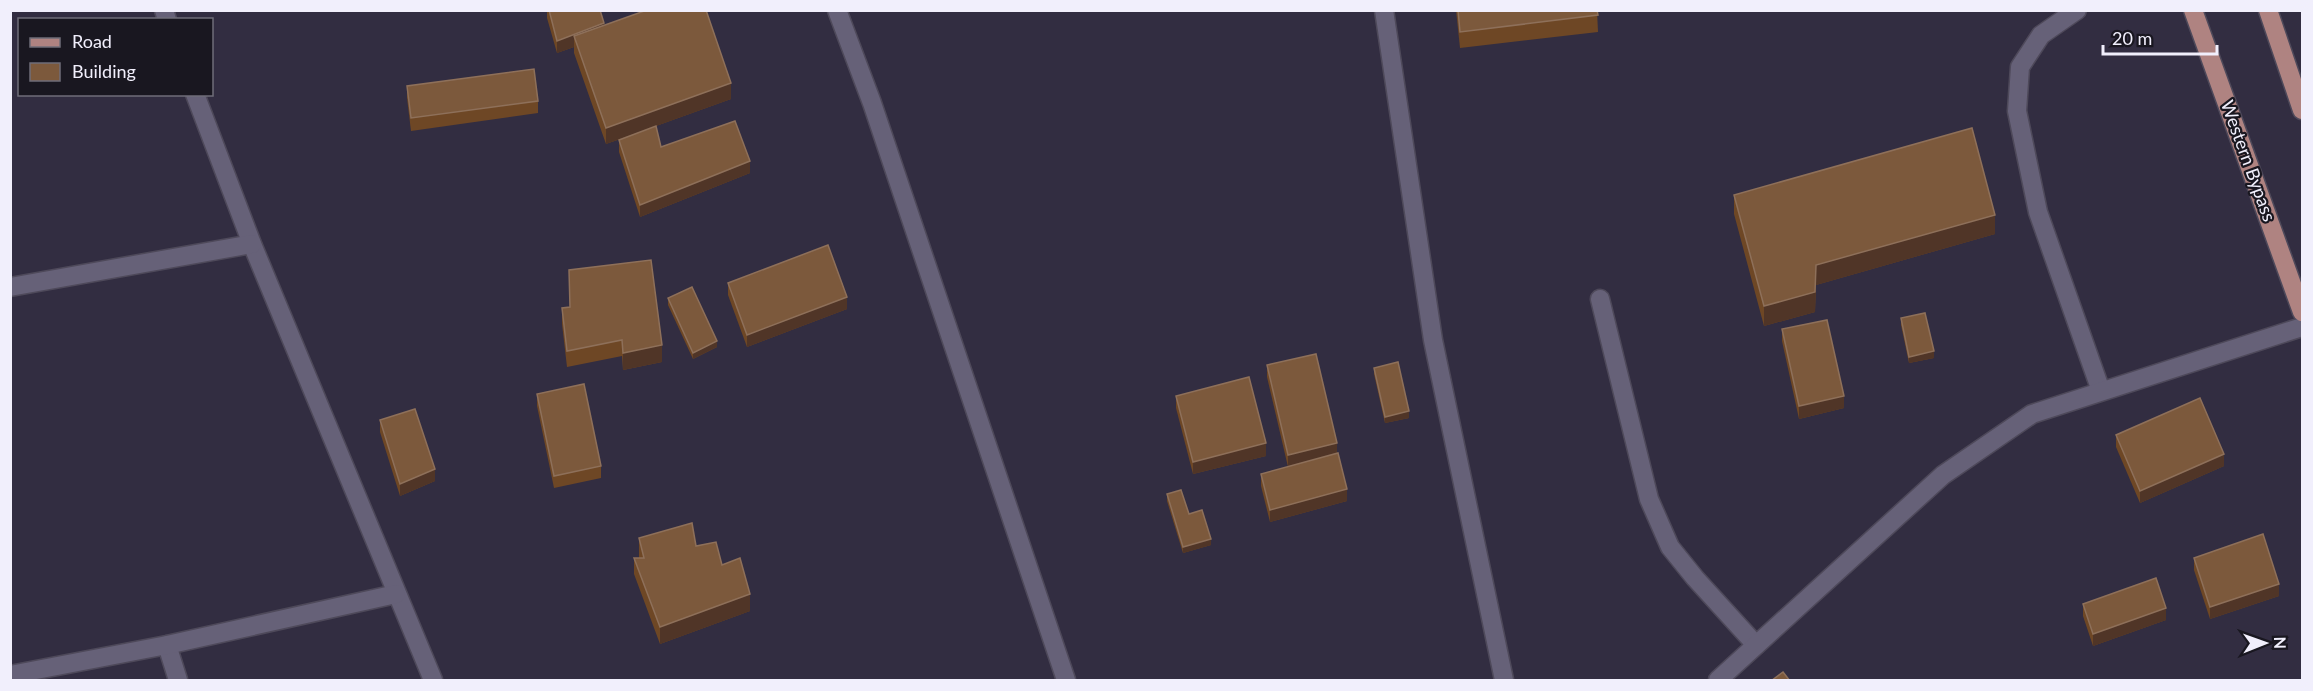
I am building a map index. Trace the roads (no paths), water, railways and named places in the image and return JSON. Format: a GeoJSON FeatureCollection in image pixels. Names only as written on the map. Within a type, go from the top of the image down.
{"type":"FeatureCollection","features":[{"type":"Feature","properties":{"kind":"main road","name":"Western Bypass"},"geometry":{"type":"LineString","coordinates":[[2193,10],[2302,312]]}},
{"type":"Feature","properties":{"kind":"main road"},"geometry":{"type":"LineString","coordinates":[[2268,10],[2302,110]]}},
{"type":"Feature","properties":{"kind":"street"},"geometry":{"type":"LineString","coordinates":[[837,10],[872,103],[1066,681]]}},
{"type":"Feature","properties":{"kind":"street"},"geometry":{"type":"LineString","coordinates":[[1384,10],[1433,340],[1504,681]]}},
{"type":"Feature","properties":{"kind":"street"},"geometry":{"type":"LineString","coordinates":[[2077,10],[2041,35],[2020,67],[2017,111],[2038,212],[2101,391]]}},
{"type":"Feature","properties":{"kind":"street"},"geometry":{"type":"LineString","coordinates":[[196,96],[252,244],[433,681]]}},
{"type":"Feature","properties":{"kind":"street"},"geometry":{"type":"LineString","coordinates":[[10,287],[252,244]]}},
{"type":"Feature","properties":{"kind":"street"},"geometry":{"type":"LineString","coordinates":[[1600,299],[1649,499],[1670,547],[1756,645]]}},
{"type":"Feature","properties":{"kind":"street"},"geometry":{"type":"LineString","coordinates":[[1718,681],[1943,475],[2032,414],[2302,327]]}},
{"type":"Feature","properties":{"kind":"street"},"geometry":{"type":"LineString","coordinates":[[10,675],[167,645],[396,594]]}},
{"type":"Feature","properties":{"kind":"street"},"geometry":{"type":"LineString","coordinates":[[167,645],[178,681]]}}]}
